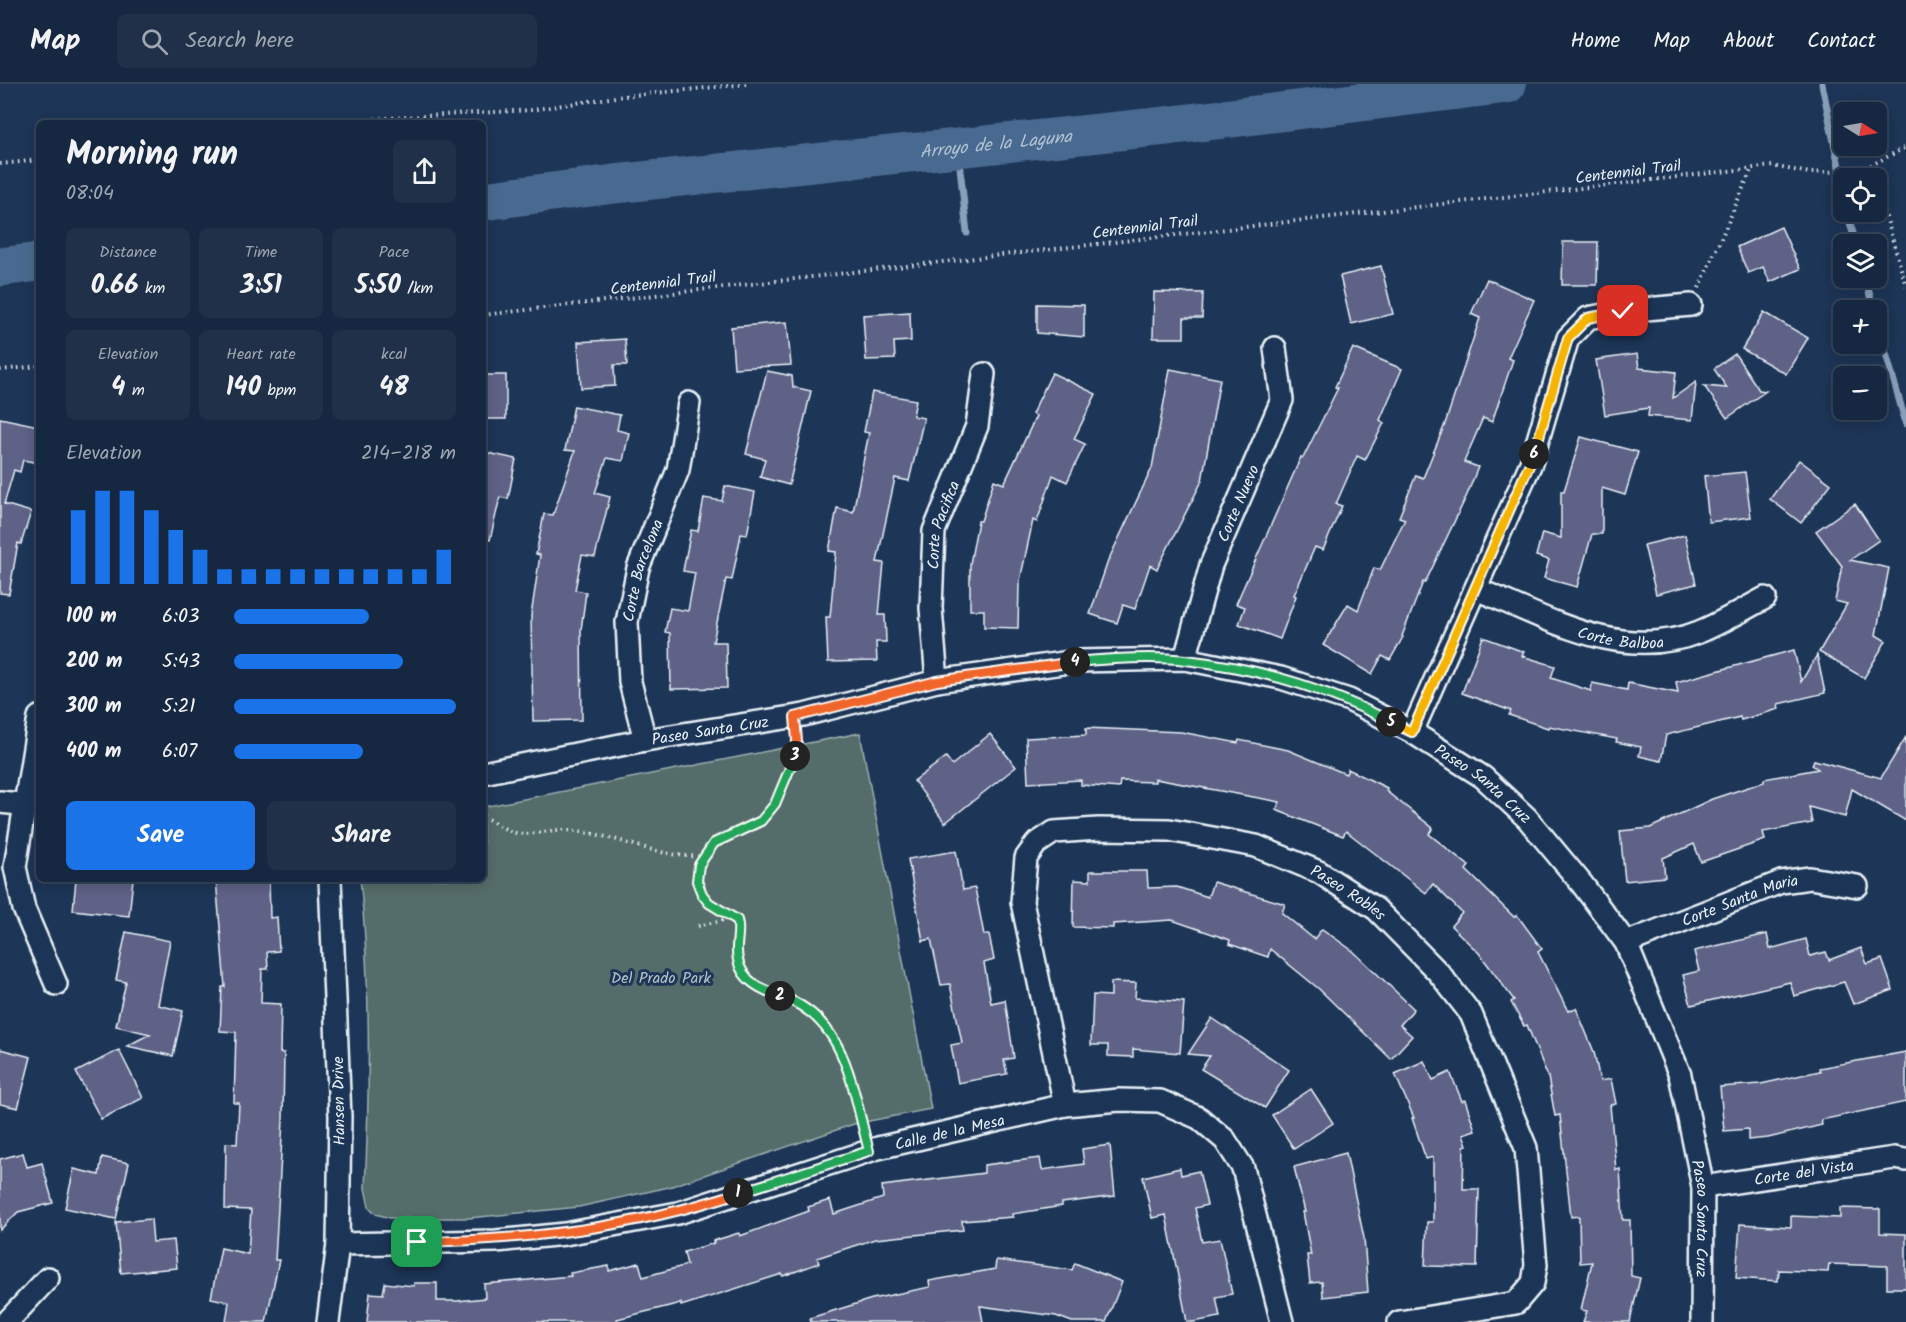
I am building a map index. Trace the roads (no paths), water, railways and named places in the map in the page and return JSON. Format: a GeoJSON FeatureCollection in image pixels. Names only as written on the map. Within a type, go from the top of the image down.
{"type":"FeatureCollection","features":[{"type":"Feature","properties":{"kind":"street"},"geometry":{"type":"LineString","coordinates":[[1412,732],[1531,463],[1568,338],[1588,318],[1623,311],[1691,305]]}},
{"type":"Feature","properties":{"kind":"street","name":"Corte Nuevo"},"geometry":{"type":"LineString","coordinates":[[1185,659],[1211,565],[1282,400],[1275,348]]}},
{"type":"Feature","properties":{"kind":"street","name":"Corte Pacifica"},"geometry":{"type":"LineString","coordinates":[[937,681],[931,608],[934,531],[977,426],[984,374]]}},
{"type":"Feature","properties":{"kind":"street","name":"Corte Barcelona"},"geometry":{"type":"LineString","coordinates":[[645,740],[630,682],[627,621],[638,568],[678,470],[689,403]]}},
{"type":"Feature","properties":{"kind":"street","name":"Corte Balboa"},"geometry":{"type":"LineString","coordinates":[[1476,589],[1598,639],[1648,644],[1699,632],[1765,598]]}},
{"type":"Feature","properties":{"kind":"street","name":"Paseo Santa Cruz"},"geometry":{"type":"LineString","coordinates":[[486,772],[645,740],[795,717],[937,681],[1077,662],[1185,659],[1281,678],[1349,700],[1412,732],[1483,777],[1527,818],[1582,884],[1626,943],[1680,1075],[1703,1187],[1702,1322]]}},
{"type":"Feature","properties":{"kind":"street"},"geometry":{"type":"LineString","coordinates":[[36,750],[31,805],[15,867],[24,909],[56,984]]}},
{"type":"Feature","properties":{"kind":"street"},"geometry":{"type":"LineString","coordinates":[[0,802],[31,805]]}},
{"type":"Feature","properties":{"kind":"street","name":"Paseo Robles"},"geometry":{"type":"LineString","coordinates":[[1065,1105],[1022,902],[1026,858],[1054,832],[1169,830],[1256,846],[1319,872],[1376,909],[1438,973],[1471,1014],[1526,1148],[1536,1265],[1533,1283],[1528,1292],[1516,1303],[1399,1322]]}},
{"type":"Feature","properties":{"kind":"street","name":"Corte Santa Maria"},"geometry":{"type":"LineString","coordinates":[[1626,943],[1781,882],[1810,878],[1857,886]]}},
{"type":"Feature","properties":{"kind":"street","name":"Hansen Drive"},"geometry":{"type":"LineString","coordinates":[[328,1322],[338,1244],[340,1117],[330,882]]}},
{"type":"Feature","properties":{"kind":"street","name":"Calle de la Mesa"},"geometry":{"type":"LineString","coordinates":[[338,1244],[496,1241],[565,1234],[678,1213],[869,1151],[1065,1105],[1119,1100],[1160,1101],[1200,1118],[1225,1140],[1243,1168],[1282,1322]]}},
{"type":"Feature","properties":{"kind":"street","name":"Corte del Vista"},"geometry":{"type":"LineString","coordinates":[[1703,1187],[1894,1158],[1906,1161]]}},
{"type":"Feature","properties":{"kind":"street"},"geometry":{"type":"LineString","coordinates":[[7,1322],[48,1278]]}},
{"type":"Feature","properties":{"kind":"waterway","name":"Arroyo de la Laguna"},"geometry":{"type":"LineString","coordinates":[[486,201],[614,184],[1166,126],[1507,84]]}},
{"type":"Feature","properties":{"kind":"waterway"},"geometry":{"type":"LineString","coordinates":[[1822,84],[1839,168]]}},
{"type":"Feature","properties":{"kind":"waterway"},"geometry":{"type":"LineString","coordinates":[[958,148],[967,233]]}},
{"type":"Feature","properties":{"kind":"waterway"},"geometry":{"type":"LineString","coordinates":[[1850,222],[1853,234]]}},
{"type":"Feature","properties":{"kind":"waterway","name":"Arroyo de la Laguna"},"geometry":{"type":"LineString","coordinates":[[0,267],[36,262]]}},
{"type":"Feature","properties":{"kind":"waterway"},"geometry":{"type":"LineString","coordinates":[[1868,288],[1871,300]]}},
{"type":"Feature","properties":{"kind":"waterway"},"geometry":{"type":"LineString","coordinates":[[1886,354],[1906,424]]}},
{"type":"Feature","properties":{"kind":"park label","name":"Del Prado Park"},"geometry":{"type":"Point","coordinates":[661,977]}}]}
